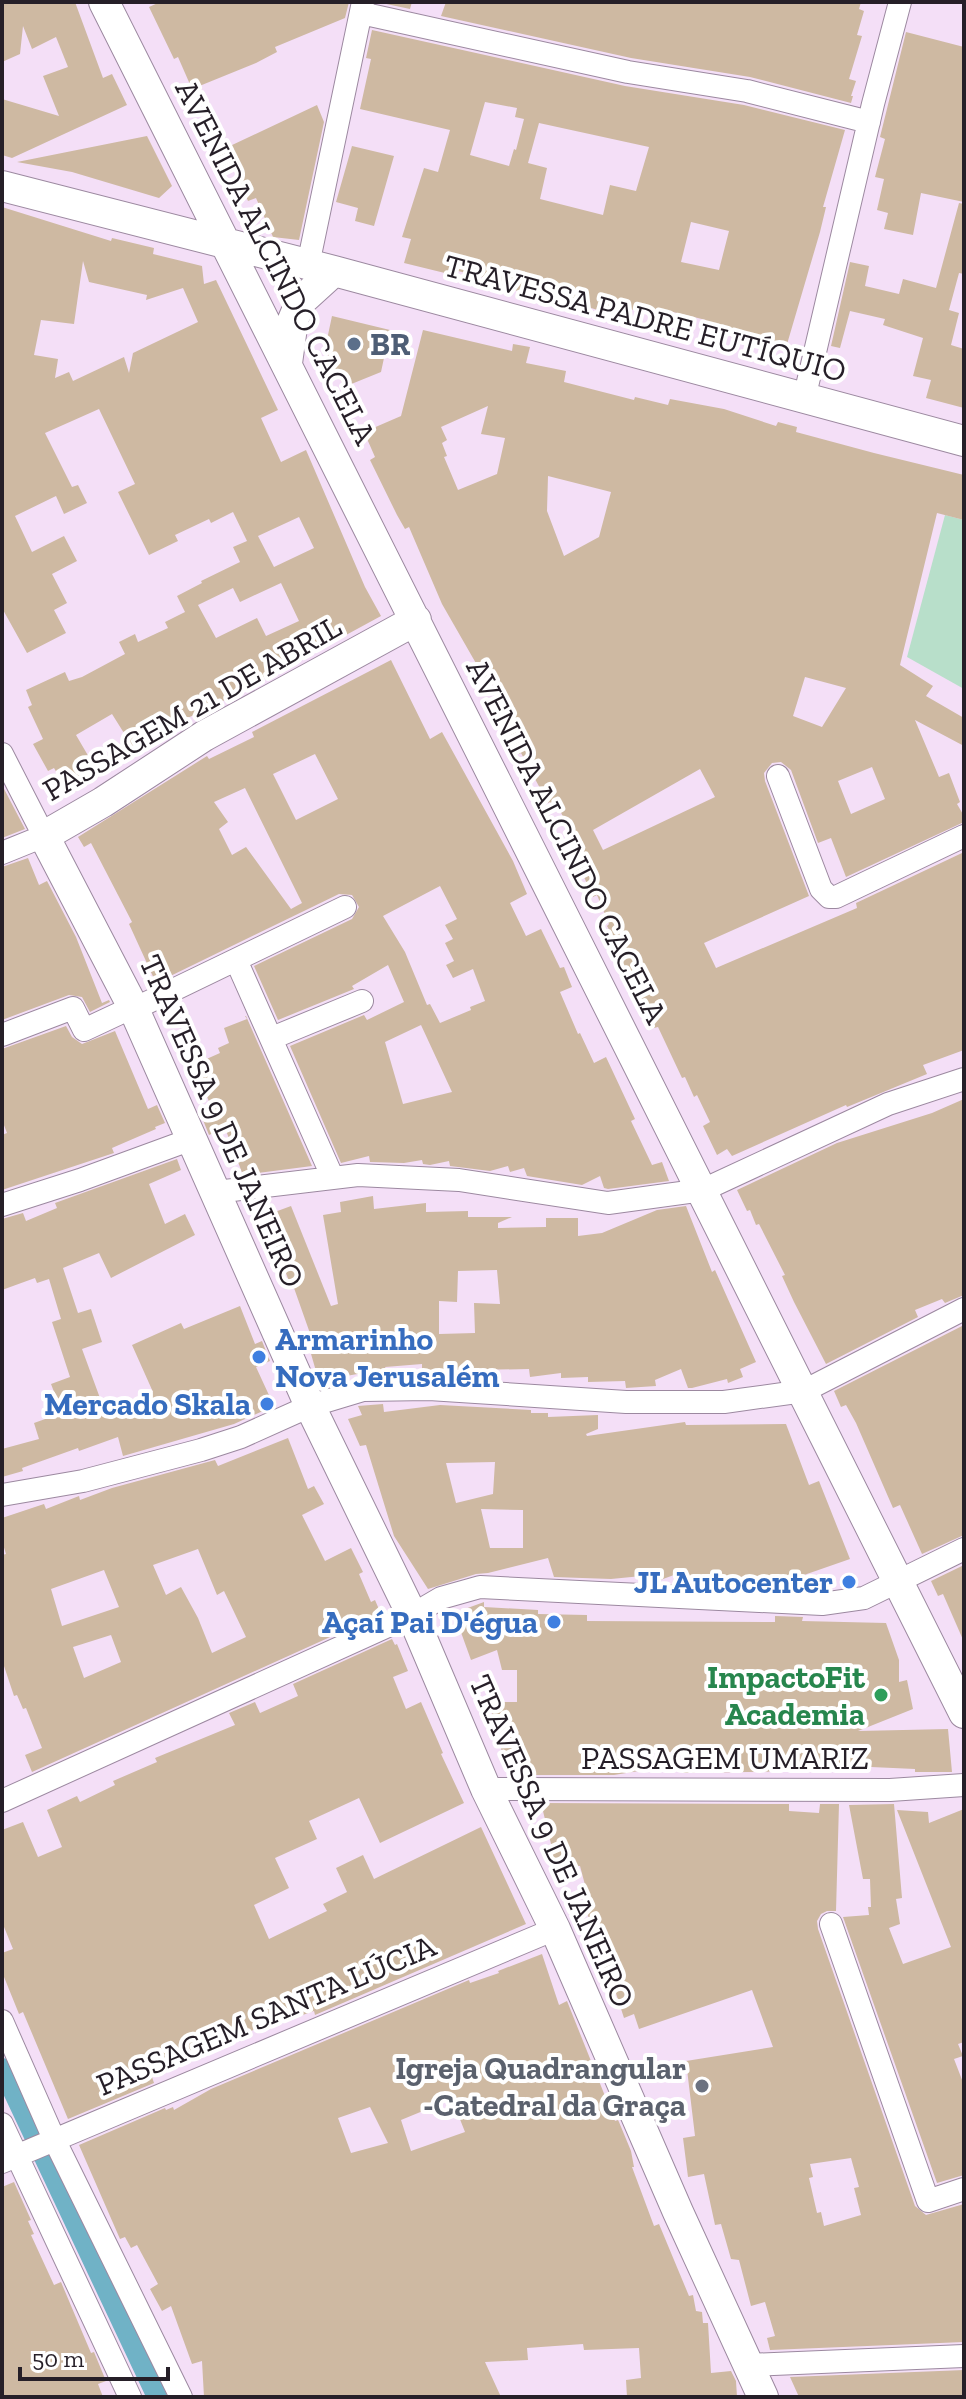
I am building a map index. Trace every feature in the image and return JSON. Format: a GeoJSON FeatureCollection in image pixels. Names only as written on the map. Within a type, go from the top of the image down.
{"type":"FeatureCollection","features":[{"type":"Feature","properties":{"kind":"main road","name":"AVENIDA ALCINDO CACELA"},"geometry":{"type":"LineString","coordinates":[[104,2],[964,1713]]}},
{"type":"Feature","properties":{"kind":"main road","name":"TRAVESSA PADRE EUTÍQUIO"},"geometry":{"type":"LineString","coordinates":[[2,186],[321,268],[964,441]]}},
{"type":"Feature","properties":{"kind":"main road"},"geometry":{"type":"LineString","coordinates":[[287,363],[293,320],[321,268]]}},
{"type":"Feature","properties":{"kind":"main road","name":"PASSAGEM 21 DE ABRIL"},"geometry":{"type":"LineString","coordinates":[[44,836],[103,802],[204,736],[416,620]]}},
{"type":"Feature","properties":{"kind":"main road","name":"TRAVESSA 9 DE JANEIRO"},"geometry":{"type":"LineString","coordinates":[[44,836],[133,1008],[310,1406],[412,1615],[486,1789],[555,1929],[678,2212],[763,2397]]}},
{"type":"Feature","properties":{"kind":"street"},"geometry":{"type":"LineString","coordinates":[[804,399],[900,2]]}},
{"type":"Feature","properties":{"kind":"street"},"geometry":{"type":"LineString","coordinates":[[321,268],[362,7],[628,72],[747,91],[869,122]]}},
{"type":"Feature","properties":{"kind":"street","name":"TRAVESSA 9 DE JANEIRO"},"geometry":{"type":"LineString","coordinates":[[2,754],[44,836]]}},
{"type":"Feature","properties":{"kind":"street"},"geometry":{"type":"LineString","coordinates":[[778,776],[821,889],[829,897],[836,897],[964,836]]}},
{"type":"Feature","properties":{"kind":"street","name":"PASSAGEM 21 DE ABRIL"},"geometry":{"type":"LineString","coordinates":[[2,853],[44,836]]}},
{"type":"Feature","properties":{"kind":"street"},"geometry":{"type":"LineString","coordinates":[[2,1035],[73,1008],[84,1030],[345,907]]}},
{"type":"Feature","properties":{"kind":"street"},"geometry":{"type":"LineString","coordinates":[[236,960],[332,1176]]}},
{"type":"Feature","properties":{"kind":"street"},"geometry":{"type":"LineString","coordinates":[[272,1038],[362,1001]]}},
{"type":"Feature","properties":{"kind":"street"},"geometry":{"type":"LineString","coordinates":[[216,1192],[332,1176],[459,1180],[608,1203],[703,1190],[888,1104],[964,1079]]}},
{"type":"Feature","properties":{"kind":"street"},"geometry":{"type":"LineString","coordinates":[[2,1205],[192,1139]]}},
{"type":"Feature","properties":{"kind":"street"},"geometry":{"type":"LineString","coordinates":[[2,1495],[83,1481],[201,1450],[241,1437],[310,1406],[363,1390],[429,1389],[626,1402],[724,1402],[804,1391],[964,1309]]}},
{"type":"Feature","properties":{"kind":"street"},"geometry":{"type":"LineString","coordinates":[[2,1801],[412,1615],[441,1598],[480,1587],[822,1604],[864,1598],[964,1549]]}},
{"type":"Feature","properties":{"kind":"street","name":"PASSAGEM UMARIZ"},"geometry":{"type":"LineString","coordinates":[[486,1789],[890,1790],[964,1785]]}},
{"type":"Feature","properties":{"kind":"street"},"geometry":{"type":"LineString","coordinates":[[831,1924],[928,2201],[964,2189]]}},
{"type":"Feature","properties":{"kind":"street","name":"PASSAGEM SANTA LÚCIA"},"geometry":{"type":"LineString","coordinates":[[13,2157],[555,1929]]}},
{"type":"Feature","properties":{"kind":"street"},"geometry":{"type":"LineString","coordinates":[[2,2021],[52,2140],[181,2397]]}},
{"type":"Feature","properties":{"kind":"street"},"geometry":{"type":"LineString","coordinates":[[2,2124],[13,2157],[130,2397]]}},
{"type":"Feature","properties":{"kind":"street"},"geometry":{"type":"LineString","coordinates":[[749,2365],[964,2356]]}},
{"type":"Feature","properties":{"kind":"green space"},"geometry":{"type":"Polygon","coordinates":[[[945,515],[964,520],[964,689],[907,657],[945,515]]]}},
{"type":"Feature","properties":{"kind":"building"},"geometry":{"type":"Polygon","coordinates":[[[2,2],[75,2],[103,78],[112,74],[127,105],[12,158],[2,155],[2,99],[59,116],[43,76],[68,67],[56,37],[32,49],[23,26],[20,54],[2,62],[2,2]]]}},
{"type":"Feature","properties":{"kind":"building"},"geometry":{"type":"Polygon","coordinates":[[[160,2],[349,2],[345,18],[275,47],[277,52],[256,63],[192,89],[178,57],[174,59],[149,7],[160,2]]]}},
{"type":"Feature","properties":{"kind":"building"},"geometry":{"type":"Polygon","coordinates":[[[377,2],[412,2],[410,9],[377,2]]]}},
{"type":"Feature","properties":{"kind":"building"},"geometry":{"type":"Polygon","coordinates":[[[446,2],[861,2],[859,9],[864,11],[857,35],[862,36],[849,79],[856,81],[851,103],[750,77],[631,58],[441,16],[446,2]]]}},
{"type":"Feature","properties":{"kind":"building"},"geometry":{"type":"Polygon","coordinates":[[[372,30],[625,86],[744,105],[845,130],[823,207],[826,207],[820,232],[785,351],[726,335],[724,346],[701,340],[706,320],[669,311],[667,318],[626,308],[623,318],[572,302],[494,285],[495,280],[458,271],[457,276],[404,263],[411,239],[402,237],[424,168],[438,172],[450,130],[360,109],[371,59],[366,58],[372,30]],[[485,102],[470,155],[509,166],[524,119],[515,117],[517,108],[485,102]],[[539,123],[528,163],[547,168],[540,199],[603,215],[610,185],[636,191],[649,147],[539,123]],[[691,222],[681,262],[719,270],[729,231],[691,222]]]}},
{"type":"Feature","properties":{"kind":"building"},"geometry":{"type":"Polygon","coordinates":[[[906,32],[964,47],[964,202],[921,193],[913,235],[884,229],[888,213],[877,210],[884,179],[875,177],[885,139],[880,137],[906,32]]]}},
{"type":"Feature","properties":{"kind":"building"},"geometry":{"type":"Polygon","coordinates":[[[317,105],[324,122],[299,240],[273,237],[256,198],[248,201],[234,168],[221,174],[213,154],[317,105]]]}},
{"type":"Feature","properties":{"kind":"building"},"geometry":{"type":"Polygon","coordinates":[[[147,136],[172,186],[159,198],[72,172],[17,162],[147,136]]]}},
{"type":"Feature","properties":{"kind":"building"},"geometry":{"type":"Polygon","coordinates":[[[352,146],[394,156],[374,226],[355,221],[358,208],[336,202],[352,146]]]}},
{"type":"Feature","properties":{"kind":"building"},"geometry":{"type":"Polygon","coordinates":[[[959,203],[964,204],[964,274],[959,273],[949,310],[959,313],[951,345],[964,349],[964,408],[926,398],[931,380],[913,376],[923,338],[883,325],[885,319],[850,311],[840,348],[831,346],[850,262],[869,266],[865,286],[899,294],[903,279],[936,288],[959,203]]]}},
{"type":"Feature","properties":{"kind":"building"},"geometry":{"type":"Polygon","coordinates":[[[2,207],[111,241],[112,238],[154,248],[153,254],[202,266],[204,284],[216,280],[278,410],[261,418],[281,462],[306,450],[365,587],[381,616],[335,641],[280,665],[282,669],[225,695],[227,699],[146,738],[148,740],[134,749],[112,714],[76,735],[100,776],[70,795],[54,768],[48,771],[33,744],[43,739],[28,707],[32,705],[26,690],[65,672],[69,681],[82,677],[125,654],[119,642],[135,634],[138,642],[168,628],[165,622],[185,612],[177,596],[240,562],[233,547],[247,541],[233,512],[175,535],[178,541],[149,555],[118,492],[135,484],[99,409],[45,433],[72,487],[78,485],[87,503],[64,514],[56,496],[15,516],[32,552],[64,536],[77,561],[52,574],[67,603],[54,610],[66,633],[27,653],[2,608],[2,207]],[[83,261],[74,324],[41,320],[34,355],[58,359],[55,378],[69,372],[73,381],[124,357],[129,373],[133,353],[198,322],[183,288],[146,300],[147,295],[89,282],[83,261]],[[299,517],[258,536],[274,567],[314,548],[299,517]],[[281,583],[240,602],[233,588],[198,605],[216,638],[257,618],[266,636],[299,621],[281,583]]]}},
{"type":"Feature","properties":{"kind":"building"},"geometry":{"type":"Polygon","coordinates":[[[332,316],[390,330],[381,372],[344,387],[325,349],[332,316]]]}},
{"type":"Feature","properties":{"kind":"building"},"geometry":{"type":"Polygon","coordinates":[[[423,330],[512,351],[513,344],[530,347],[526,363],[566,371],[564,382],[634,400],[635,397],[668,405],[670,399],[724,409],[776,426],[778,422],[797,427],[796,432],[964,475],[964,520],[937,513],[900,665],[933,686],[926,696],[964,718],[964,746],[915,720],[939,777],[949,773],[964,822],[846,877],[831,838],[818,843],[791,770],[781,762],[772,763],[764,773],[765,781],[809,896],[704,943],[716,968],[857,908],[856,903],[962,853],[964,1050],[923,1065],[927,1074],[846,1105],[732,1156],[727,1149],[717,1155],[703,1126],[710,1122],[697,1095],[694,1097],[685,1077],[682,1078],[612,944],[616,942],[597,895],[593,897],[584,877],[580,879],[572,864],[566,850],[576,845],[558,806],[554,808],[548,803],[519,754],[500,714],[508,710],[488,677],[485,679],[442,604],[409,527],[405,529],[370,460],[375,457],[364,432],[401,416],[423,330]],[[488,406],[441,427],[447,440],[442,443],[447,456],[444,457],[458,490],[497,474],[505,438],[481,434],[488,406]],[[548,476],[547,511],[564,556],[599,537],[611,492],[548,476]],[[805,677],[793,716],[822,727],[846,688],[805,677]],[[872,767],[838,781],[851,814],[885,799],[872,767]],[[700,769],[593,830],[603,850],[715,797],[700,769]]]}},
{"type":"Feature","properties":{"kind":"building"},"geometry":{"type":"Polygon","coordinates":[[[391,660],[430,739],[442,732],[513,861],[527,894],[510,903],[526,936],[541,929],[560,968],[564,967],[572,987],[560,992],[578,1034],[594,1063],[606,1057],[652,1165],[662,1162],[669,1181],[608,1189],[604,1188],[600,1176],[582,1185],[527,1176],[524,1168],[510,1172],[508,1166],[490,1171],[450,1166],[449,1161],[430,1165],[423,1164],[422,1160],[370,1162],[369,1156],[341,1163],[290,1046],[364,1015],[367,1020],[404,1002],[388,965],[352,986],[354,989],[278,1020],[254,966],[352,919],[359,907],[352,895],[339,894],[156,983],[129,924],[132,922],[91,843],[84,847],[78,837],[207,756],[209,759],[254,737],[252,732],[391,660]],[[315,754],[273,774],[296,820],[338,799],[315,754]],[[245,788],[214,802],[228,822],[219,829],[232,855],[246,847],[291,909],[302,903],[245,788]],[[440,886],[383,916],[405,952],[427,1005],[430,1004],[440,1023],[485,1001],[473,969],[453,978],[446,965],[454,961],[445,943],[453,939],[445,925],[457,919],[440,886]],[[421,1025],[385,1042],[403,1104],[452,1092],[421,1025]]]}},
{"type":"Feature","properties":{"kind":"building"},"geometry":{"type":"Polygon","coordinates":[[[2,785],[25,829],[2,838],[2,785]]]}},
{"type":"Feature","properties":{"kind":"building"},"geometry":{"type":"Polygon","coordinates":[[[28,858],[39,885],[47,881],[76,937],[102,1003],[110,1002],[90,1012],[82,997],[69,995],[2,1020],[2,867],[28,858]]]}},
{"type":"Feature","properties":{"kind":"building"},"geometry":{"type":"Polygon","coordinates":[[[246,1016],[312,1166],[243,1175],[225,1128],[209,1135],[203,1120],[215,1115],[193,1065],[220,1053],[218,1048],[229,1043],[224,1028],[247,1019],[246,1016]]]}},
{"type":"Feature","properties":{"kind":"building"},"geometry":{"type":"Polygon","coordinates":[[[66,1026],[72,1037],[82,1044],[115,1031],[148,1109],[157,1105],[165,1123],[112,1148],[114,1153],[2,1190],[2,1135],[7,1133],[2,1120],[2,1049],[66,1026]]]}},
{"type":"Feature","properties":{"kind":"building"},"geometry":{"type":"Polygon","coordinates":[[[964,1099],[964,1295],[945,1303],[942,1299],[915,1310],[918,1317],[826,1364],[759,1224],[756,1225],[737,1190],[837,1143],[932,1113],[964,1099]]]}},
{"type":"Feature","properties":{"kind":"building"},"geometry":{"type":"Polygon","coordinates":[[[177,1159],[181,1170],[149,1184],[165,1224],[185,1214],[195,1235],[111,1278],[99,1253],[63,1268],[78,1313],[91,1309],[102,1342],[82,1349],[104,1409],[153,1392],[132,1345],[181,1323],[184,1329],[240,1306],[255,1344],[262,1341],[270,1361],[256,1367],[274,1406],[234,1424],[123,1456],[118,1437],[79,1451],[78,1448],[2,1477],[2,1449],[39,1439],[34,1423],[62,1413],[51,1384],[70,1377],[52,1322],[61,1319],[49,1279],[37,1283],[35,1278],[2,1290],[2,1219],[23,1213],[26,1221],[57,1208],[55,1203],[177,1159]]]}},
{"type":"Feature","properties":{"kind":"building"},"geometry":{"type":"Polygon","coordinates":[[[373,1196],[374,1209],[426,1203],[426,1212],[468,1211],[468,1217],[512,1217],[498,1223],[498,1228],[546,1227],[546,1218],[578,1218],[578,1236],[602,1233],[657,1210],[686,1206],[712,1272],[715,1270],[756,1362],[740,1369],[743,1377],[728,1383],[727,1379],[692,1388],[688,1388],[681,1369],[655,1380],[656,1386],[626,1388],[625,1381],[588,1382],[588,1377],[561,1378],[561,1373],[530,1377],[529,1369],[473,1370],[473,1378],[422,1375],[422,1364],[385,1367],[320,1385],[307,1340],[312,1339],[264,1216],[291,1206],[331,1306],[338,1304],[323,1215],[341,1212],[340,1202],[373,1196]],[[497,1270],[458,1271],[457,1302],[439,1301],[439,1334],[475,1333],[474,1303],[500,1304],[497,1270]]]}},
{"type":"Feature","properties":{"kind":"building"},"geometry":{"type":"Polygon","coordinates":[[[964,1325],[964,1535],[922,1554],[900,1505],[893,1508],[856,1423],[846,1405],[841,1407],[834,1391],[964,1325]]]}},
{"type":"Feature","properties":{"kind":"building"},"geometry":{"type":"Polygon","coordinates":[[[383,1404],[384,1412],[440,1405],[531,1410],[531,1413],[548,1413],[548,1417],[598,1415],[598,1429],[587,1436],[685,1422],[686,1425],[786,1424],[809,1485],[819,1481],[850,1559],[804,1575],[750,1586],[686,1583],[682,1572],[655,1582],[652,1575],[611,1579],[554,1577],[548,1558],[476,1574],[428,1589],[394,1536],[366,1445],[360,1446],[348,1419],[362,1415],[358,1406],[383,1404]],[[495,1462],[446,1463],[456,1503],[493,1494],[495,1462]],[[481,1509],[490,1548],[523,1548],[523,1510],[481,1509]]]}},
{"type":"Feature","properties":{"kind":"building"},"geometry":{"type":"Polygon","coordinates":[[[288,1438],[308,1489],[314,1486],[324,1504],[302,1515],[325,1561],[351,1548],[363,1572],[359,1574],[371,1602],[375,1600],[381,1614],[32,1772],[25,1755],[42,1748],[26,1708],[23,1709],[17,1695],[14,1696],[2,1660],[2,1555],[6,1554],[2,1541],[2,1518],[44,1504],[46,1509],[79,1496],[80,1500],[112,1488],[215,1460],[218,1466],[288,1438]],[[198,1549],[153,1565],[166,1595],[181,1587],[212,1653],[246,1637],[224,1591],[217,1595],[198,1549]],[[104,1570],[51,1589],[62,1626],[119,1607],[104,1570]],[[111,1635],[73,1647],[84,1678],[121,1662],[111,1635]]]}},
{"type":"Feature","properties":{"kind":"building"},"geometry":{"type":"Polygon","coordinates":[[[964,1565],[964,1642],[943,1594],[938,1596],[931,1581],[964,1565]]]}},
{"type":"Feature","properties":{"kind":"building"},"geometry":{"type":"Polygon","coordinates":[[[484,1602],[484,1607],[538,1610],[538,1614],[587,1615],[587,1621],[775,1622],[775,1616],[803,1617],[802,1621],[886,1623],[899,1660],[899,1682],[907,1680],[913,1709],[858,1731],[948,1729],[952,1772],[805,1764],[805,1771],[683,1773],[683,1752],[642,1752],[645,1770],[614,1775],[510,1775],[492,1722],[492,1702],[517,1702],[517,1670],[502,1670],[497,1650],[471,1660],[454,1613],[484,1602]]]}},
{"type":"Feature","properties":{"kind":"building"},"geometry":{"type":"Polygon","coordinates":[[[392,1639],[408,1671],[393,1677],[406,1709],[421,1702],[464,1803],[380,1843],[359,1798],[309,1821],[317,1839],[275,1858],[289,1888],[254,1905],[269,1939],[327,1911],[323,1904],[347,1892],[336,1868],[363,1855],[374,1879],[481,1827],[526,1924],[315,2015],[314,2011],[274,2025],[273,2021],[152,2077],[154,2083],[68,2119],[23,2012],[19,2014],[2,1972],[2,1953],[13,1949],[2,1922],[2,1830],[23,1822],[38,1857],[62,1847],[47,1810],[77,1796],[80,1802],[115,1785],[113,1781],[157,1762],[155,1758],[235,1725],[229,1713],[255,1702],[260,1713],[298,1696],[293,1684],[392,1639]]]}},
{"type":"Feature","properties":{"kind":"building"},"geometry":{"type":"Polygon","coordinates":[[[541,1803],[789,1804],[789,1811],[819,1813],[820,1804],[839,1804],[836,1911],[821,1914],[817,1921],[818,1929],[915,2206],[926,2215],[964,2204],[964,2342],[770,2350],[767,2338],[775,2336],[765,2302],[751,2306],[739,2260],[731,2259],[721,2224],[715,2225],[704,2174],[688,2177],[683,2138],[695,2136],[686,2061],[773,2047],[752,1990],[639,2029],[634,2014],[624,2018],[610,1975],[602,1961],[597,1963],[590,1944],[596,1941],[582,1897],[588,1896],[580,1866],[553,1867],[553,1852],[541,1803]],[[851,2158],[810,2164],[813,2177],[809,2178],[817,2213],[821,2212],[824,2226],[861,2215],[854,2188],[859,2187],[851,2158]]]}},
{"type":"Feature","properties":{"kind":"building"},"geometry":{"type":"Polygon","coordinates":[[[894,1804],[902,1898],[896,1899],[900,1924],[889,1928],[903,1964],[951,1947],[897,1810],[928,1812],[929,1823],[964,1809],[964,2042],[958,2044],[963,2056],[954,2059],[964,2085],[964,2175],[937,2183],[843,1917],[869,1915],[868,1907],[871,1907],[870,1879],[863,1879],[849,1805],[894,1804]]]}},
{"type":"Feature","properties":{"kind":"building"},"geometry":{"type":"Polygon","coordinates":[[[542,1954],[559,2005],[567,2001],[615,2121],[618,2120],[631,2151],[632,2167],[654,2226],[659,2224],[689,2296],[693,2295],[696,2311],[702,2312],[703,2323],[708,2323],[711,2373],[731,2371],[736,2381],[737,2397],[627,2397],[626,2380],[641,2378],[639,2348],[584,2350],[583,2344],[527,2348],[528,2360],[485,2362],[501,2397],[204,2397],[202,2361],[192,2364],[171,2306],[162,2311],[150,2289],[158,2284],[137,2245],[131,2248],[125,2237],[120,2239],[79,2145],[165,2108],[173,2107],[174,2110],[211,2089],[469,1980],[470,1983],[542,1954]],[[452,2099],[401,2120],[411,2151],[465,2132],[452,2099]],[[370,2107],[338,2118],[351,2153],[388,2143],[370,2107]]]}},
{"type":"Feature","properties":{"kind":"building"},"geometry":{"type":"Polygon","coordinates":[[[14,2182],[31,2220],[28,2221],[34,2234],[31,2235],[54,2285],[61,2282],[91,2353],[94,2352],[106,2381],[98,2384],[103,2397],[2,2397],[2,2187],[14,2182]]]}},
{"type":"Feature","properties":{"kind":"building"},"geometry":{"type":"Polygon","coordinates":[[[964,2370],[964,2397],[799,2397],[790,2377],[964,2370]]]}},
{"type":"Feature","properties":{"kind":"waterway"},"geometry":{"type":"LineString","coordinates":[[2,2068],[157,2397]]}},
{"type":"Feature","properties":{"kind":"place","name":"BR"},"geometry":{"type":"Point","coordinates":[354,344]}},
{"type":"Feature","properties":{"kind":"place","name":"Armarinho Nova Jerusalém"},"geometry":{"type":"Point","coordinates":[259,1357]}},
{"type":"Feature","properties":{"kind":"place","name":"Mercado Skala"},"geometry":{"type":"Point","coordinates":[267,1404]}},
{"type":"Feature","properties":{"kind":"place","name":"JL Autocenter"},"geometry":{"type":"Point","coordinates":[849,1582]}},
{"type":"Feature","properties":{"kind":"place","name":"Açaí Pai D'égua"},"geometry":{"type":"Point","coordinates":[554,1622]}},
{"type":"Feature","properties":{"kind":"place","name":"ImpactoFit Academia"},"geometry":{"type":"Point","coordinates":[881,1695]}},
{"type":"Feature","properties":{"kind":"place","name":"Igreja Quadrangular -Catedral da Graça"},"geometry":{"type":"Point","coordinates":[702,2086]}}]}
